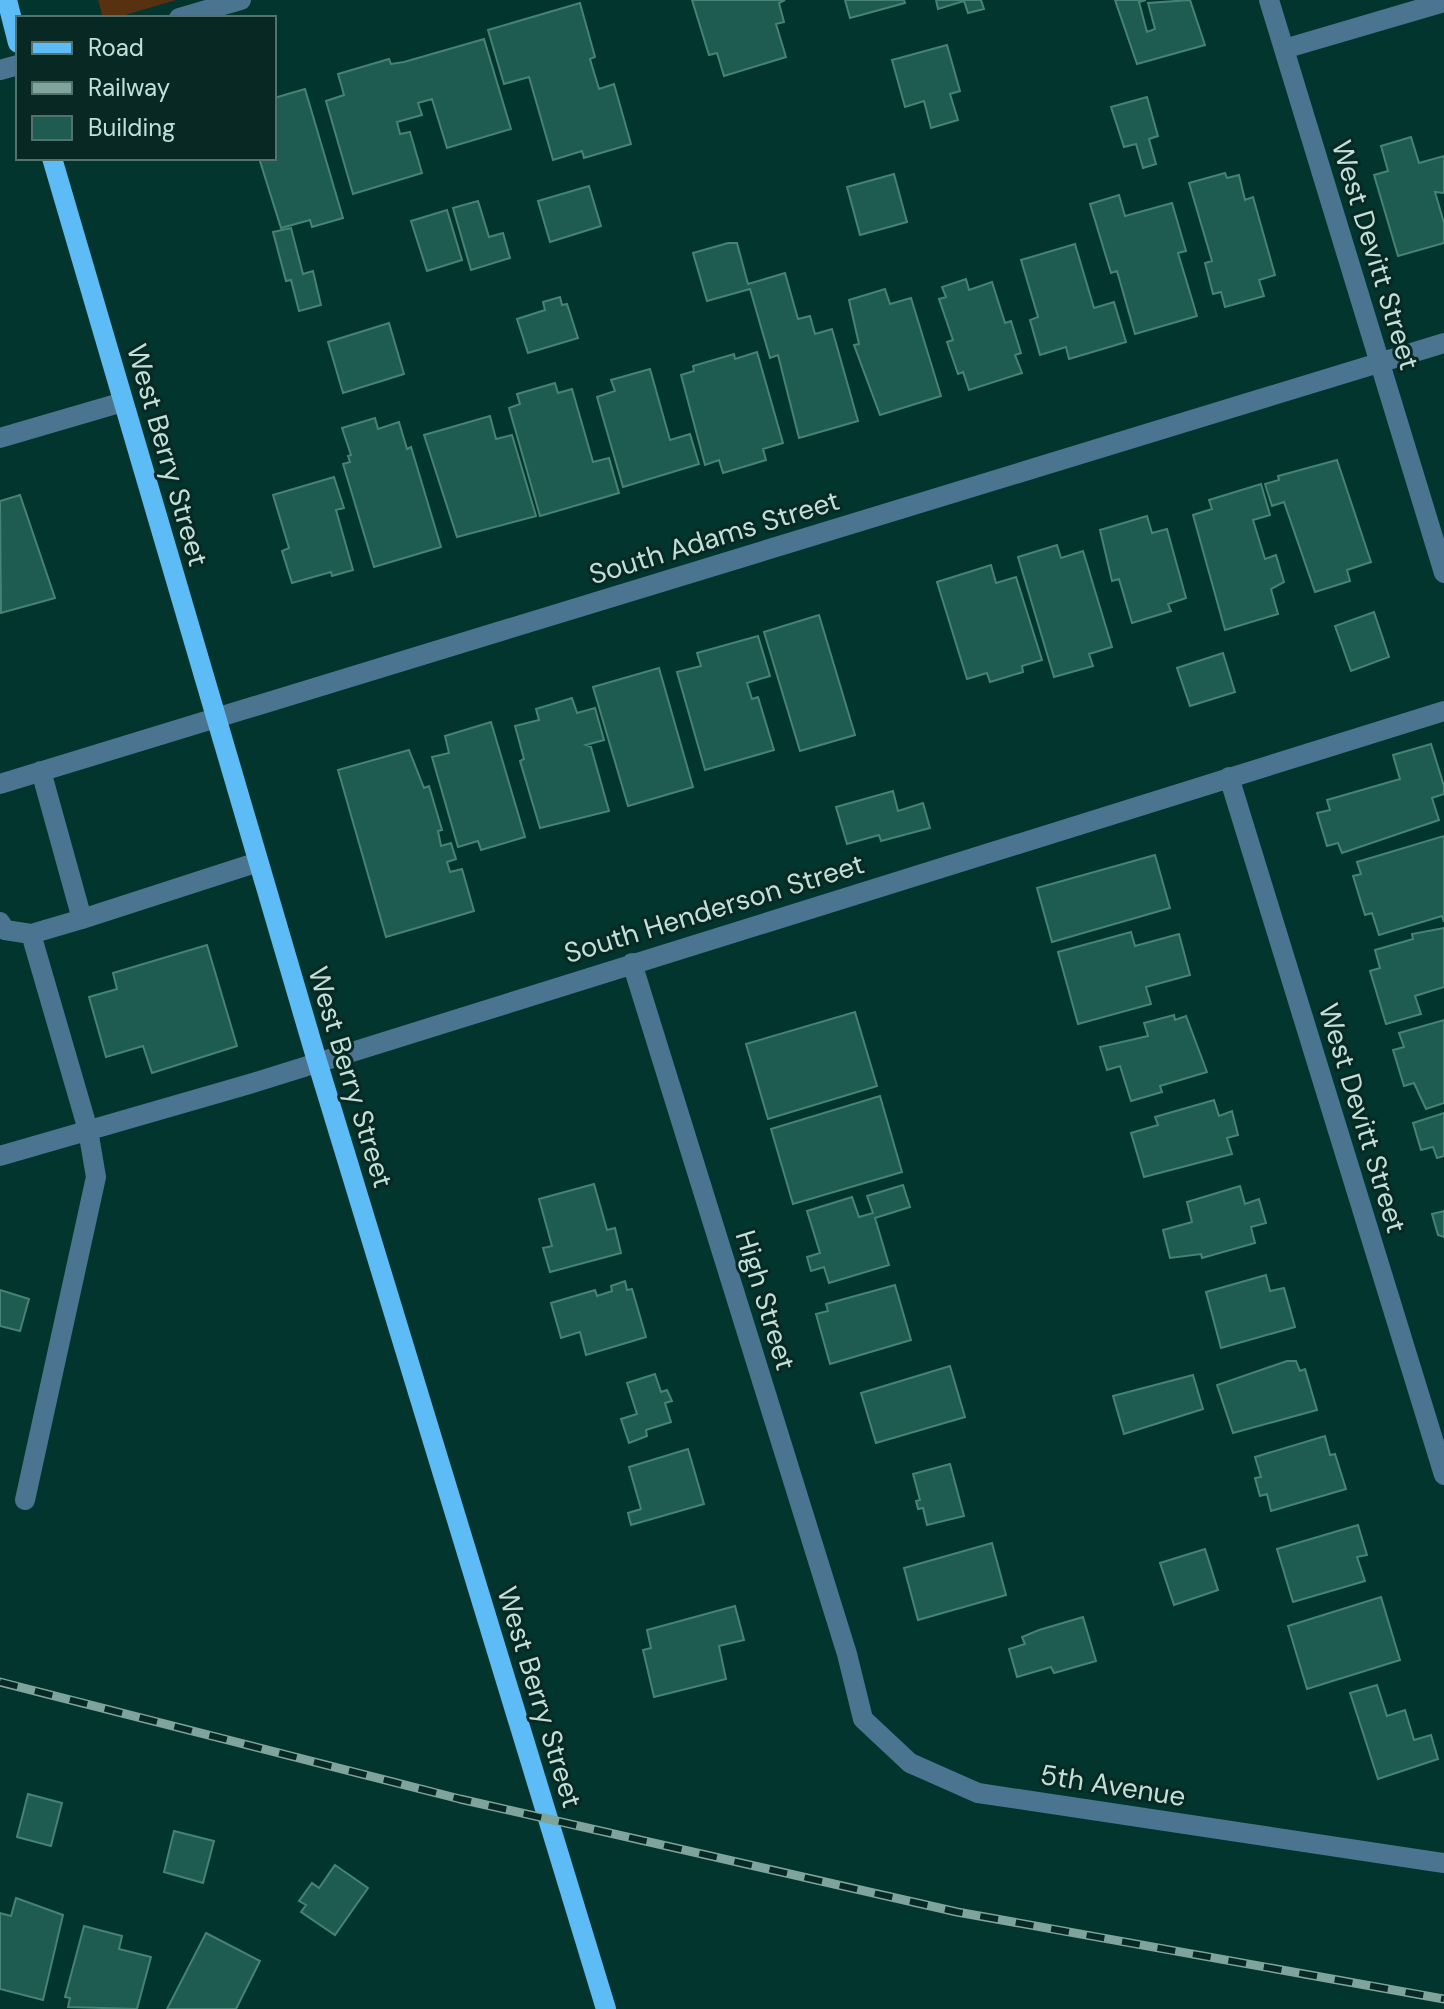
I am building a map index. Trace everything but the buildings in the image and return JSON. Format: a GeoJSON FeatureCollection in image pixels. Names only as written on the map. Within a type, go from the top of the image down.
{"type":"FeatureCollection","features":[{"type":"Feature","properties":{"kind":"main road"},"geometry":{"type":"LineString","coordinates":[[7,0],[16,35]]}},
{"type":"Feature","properties":{"kind":"main road","name":"West Berry Street"},"geometry":{"type":"LineString","coordinates":[[53,160],[317,1061],[606,2009]]}},
{"type":"Feature","properties":{"kind":"street"},"geometry":{"type":"LineString","coordinates":[[186,16],[241,0]]}},
{"type":"Feature","properties":{"kind":"street","name":"West Devitt Street"},"geometry":{"type":"LineString","coordinates":[[1269,0],[1444,573]]}},
{"type":"Feature","properties":{"kind":"street"},"geometry":{"type":"LineString","coordinates":[[1284,49],[1444,2]]}},
{"type":"Feature","properties":{"kind":"street","name":"South Adams Street"},"geometry":{"type":"LineString","coordinates":[[0,784],[1444,343]]}},
{"type":"Feature","properties":{"kind":"street"},"geometry":{"type":"LineString","coordinates":[[0,438],[123,402]]}},
{"type":"Feature","properties":{"kind":"street","name":"South Henderson Street"},"geometry":{"type":"LineString","coordinates":[[0,1156],[317,1061],[1444,711]]}},
{"type":"Feature","properties":{"kind":"street"},"geometry":{"type":"LineString","coordinates":[[41,771],[82,919]]}},
{"type":"Feature","properties":{"kind":"street","name":"West Devitt Street"},"geometry":{"type":"LineString","coordinates":[[1229,777],[1444,1475]]}},
{"type":"Feature","properties":{"kind":"street"},"geometry":{"type":"LineString","coordinates":[[0,922],[5,930],[31,934],[258,862]]}},
{"type":"Feature","properties":{"kind":"street"},"geometry":{"type":"LineString","coordinates":[[25,1500],[96,1177],[88,1130],[31,934]]}},
{"type":"Feature","properties":{"kind":"street","name":"High Street"},"geometry":{"type":"LineString","coordinates":[[632,963],[847,1654]]}},
{"type":"Feature","properties":{"kind":"street","name":"5th Avenue"},"geometry":{"type":"LineString","coordinates":[[847,1654],[863,1719],[910,1763],[978,1793],[1444,1863]]}},
{"type":"Feature","properties":{"kind":"shaded area"},"geometry":{"type":"Polygon","coordinates":[[[98,0],[176,0],[122,16],[102,16],[98,0]]]}},
{"type":"Feature","properties":{"kind":"railway"},"geometry":{"type":"LineString","coordinates":[[0,1682],[460,1799],[957,1912],[1444,1999]]}}]}
